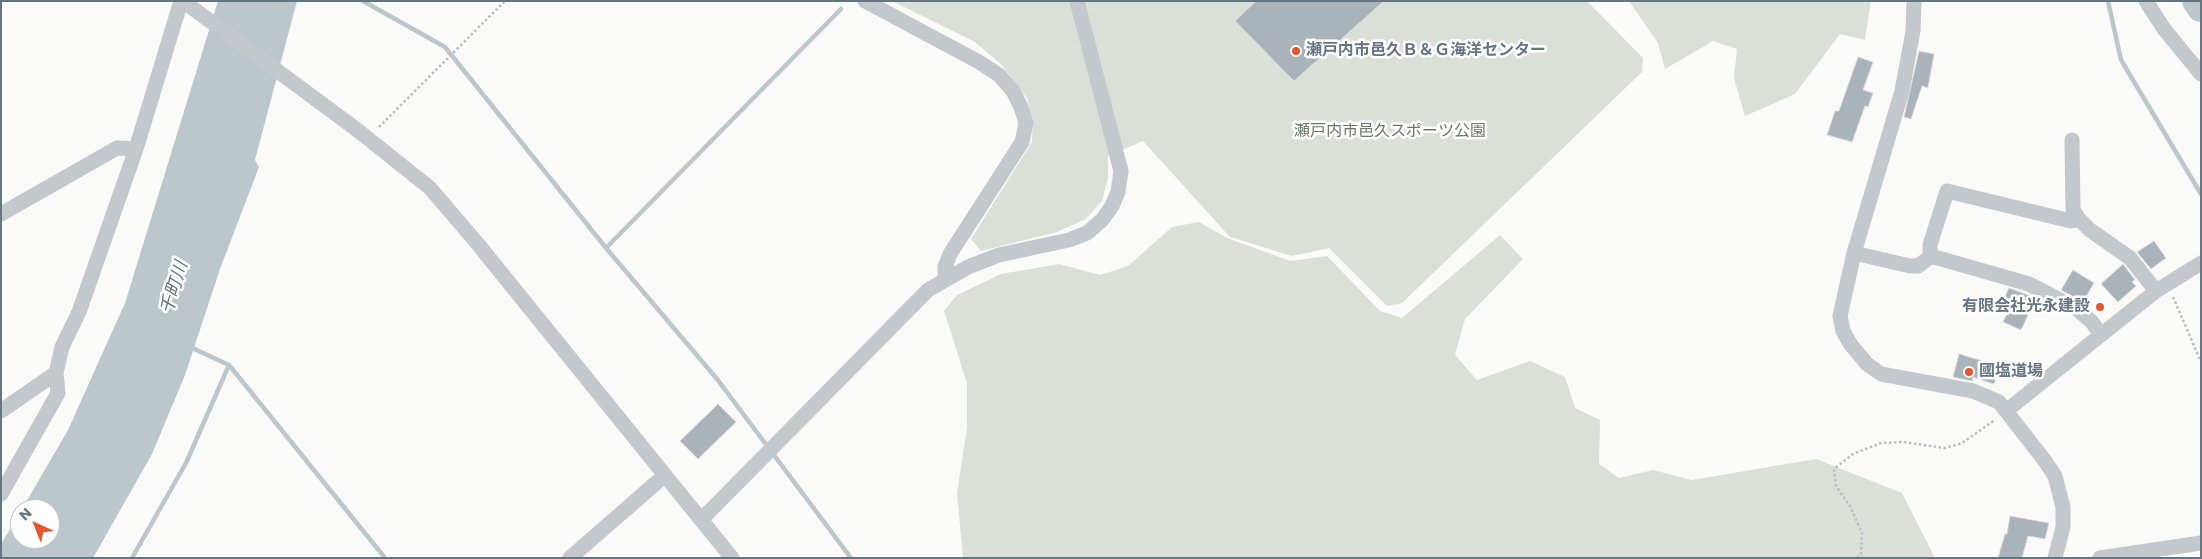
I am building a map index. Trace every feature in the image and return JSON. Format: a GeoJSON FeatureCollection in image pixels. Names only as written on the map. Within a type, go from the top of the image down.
{"type":"FeatureCollection","features":[{"type":"Feature","properties":{"kind":"street"},"geometry":{"type":"LineString","coordinates":[[864,1],[979,62],[998,76],[1013,91],[1026,123],[1022,142],[950,254],[945,267],[946,279]]}},
{"type":"Feature","properties":{"kind":"street"},"geometry":{"type":"LineString","coordinates":[[701,520],[928,290],[968,267],[999,255],[1069,240],[1087,233],[1102,220],[1112,206],[1118,192],[1121,171],[1077,1]]}},
{"type":"Feature","properties":{"kind":"street"},"geometry":{"type":"LineString","coordinates":[[1914,1],[1913,31],[1902,91],[1854,253],[1840,316],[1843,331],[1851,345],[1867,364],[1882,374],[1973,391],[1999,402],[2055,476],[2063,507],[2063,528],[2055,558]]}},
{"type":"Feature","properties":{"kind":"street"},"geometry":{"type":"LineString","coordinates":[[2146,1],[2164,29],[2201,74]]}},
{"type":"Feature","properties":{"kind":"street"},"geometry":{"type":"LineString","coordinates":[[1,494],[58,393],[56,373],[62,347],[80,312],[186,4],[370,140],[430,188],[477,243],[732,558]]}},
{"type":"Feature","properties":{"kind":"street"},"geometry":{"type":"LineString","coordinates":[[2072,140],[2073,210],[2078,219],[2130,258],[2161,288]]}},
{"type":"Feature","properties":{"kind":"street"},"geometry":{"type":"LineString","coordinates":[[1,214],[117,148],[136,149]]}},
{"type":"Feature","properties":{"kind":"street"},"geometry":{"type":"LineString","coordinates":[[1930,257],[1930,245],[1947,191],[2071,221],[2078,219]]}},
{"type":"Feature","properties":{"kind":"street"},"geometry":{"type":"LineString","coordinates":[[1854,253],[1910,266],[1918,266],[1930,257]]}},
{"type":"Feature","properties":{"kind":"street"},"geometry":{"type":"LineString","coordinates":[[1930,257],[2042,290],[2077,309],[2092,322],[2101,335]]}},
{"type":"Feature","properties":{"kind":"street"},"geometry":{"type":"LineString","coordinates":[[2006,411],[2161,288],[2201,263]]}},
{"type":"Feature","properties":{"kind":"street"},"geometry":{"type":"LineString","coordinates":[[1,411],[56,373]]}},
{"type":"Feature","properties":{"kind":"street"},"geometry":{"type":"LineString","coordinates":[[570,558],[664,476]]}},
{"type":"Feature","properties":{"kind":"street"},"geometry":{"type":"LineString","coordinates":[[2100,558],[2201,544]]}},
{"type":"Feature","properties":{"kind":"path"},"geometry":{"type":"LineString","coordinates":[[370,140],[383,122],[505,1]]}},
{"type":"Feature","properties":{"kind":"path"},"geometry":{"type":"LineString","coordinates":[[2161,288],[2201,362]]}},
{"type":"Feature","properties":{"kind":"path"},"geometry":{"type":"LineString","coordinates":[[1857,558],[1861,554],[1862,533],[1850,506],[1836,486],[1834,469],[1853,454],[1881,443],[1903,442],[1945,448],[1962,443],[2006,411]]}},
{"type":"Feature","properties":{"kind":"green space","name":"瀬戸内市邑久スポーツ公園"},"geometry":{"type":"Polygon","coordinates":[[[892,1],[1587,1],[1643,58],[1642,72],[1402,303],[1387,306],[1329,248],[1292,256],[1230,237],[1143,141],[1108,156],[1108,178],[1102,201],[1086,219],[1057,232],[981,251],[971,239],[1032,142],[1033,122],[1027,98],[1002,65],[975,42],[892,1]]]}},
{"type":"Feature","properties":{"kind":"green space"},"geometry":{"type":"Polygon","coordinates":[[[1629,1],[1871,1],[1865,40],[1840,34],[1795,94],[1745,116],[1734,78],[1737,49],[1713,41],[1665,69],[1658,43],[1629,1]]]}},
{"type":"Feature","properties":{"kind":"green space"},"geometry":{"type":"Polygon","coordinates":[[[1199,222],[1227,238],[1290,261],[1327,256],[1380,311],[1402,318],[1500,235],[1523,259],[1465,319],[1455,355],[1477,380],[1530,361],[1565,377],[1575,408],[1600,420],[1599,464],[1619,478],[1653,470],[1692,480],[1816,459],[1902,493],[1935,558],[963,558],[957,493],[967,428],[967,383],[944,311],[957,295],[1001,274],[1059,264],[1100,275],[1128,266],[1172,227],[1199,222]]]}},
{"type":"Feature","properties":{"kind":"water","name":"千町川"},"geometry":{"type":"Polygon","coordinates":[[[218,1],[297,1],[255,160],[259,167],[220,269],[185,375],[152,454],[93,558],[1,558],[1,544],[10,529],[10,549],[60,549],[60,499],[28,499],[68,430],[125,303],[218,1]]]}},
{"type":"Feature","properties":{"kind":"building","name":"瀬戸内市邑久Ｂ＆Ｇ海洋センター"},"geometry":{"type":"Polygon","coordinates":[[[1256,1],[1384,1],[1294,81],[1235,21],[1256,1]]]}},
{"type":"Feature","properties":{"kind":"building"},"geometry":{"type":"Polygon","coordinates":[[[1919,51],[1934,54],[1928,88],[1922,86],[1911,119],[1904,117],[1919,51]]]}},
{"type":"Feature","properties":{"kind":"building"},"geometry":{"type":"Polygon","coordinates":[[[1858,57],[1873,62],[1863,90],[1873,93],[1868,107],[1865,106],[1852,142],[1827,135],[1835,111],[1839,111],[1858,57]]]}},
{"type":"Feature","properties":{"kind":"building"},"geometry":{"type":"Polygon","coordinates":[[[2154,241],[2166,258],[2151,269],[2137,252],[2154,241]]]}},
{"type":"Feature","properties":{"kind":"building"},"geometry":{"type":"Polygon","coordinates":[[[2123,264],[2135,280],[2132,282],[2136,286],[2118,302],[2101,284],[2123,264]]]}},
{"type":"Feature","properties":{"kind":"building"},"geometry":{"type":"Polygon","coordinates":[[[2073,270],[2094,283],[2083,302],[2061,290],[2073,270]]]}},
{"type":"Feature","properties":{"kind":"building"},"geometry":{"type":"Polygon","coordinates":[[[2009,288],[2036,298],[2021,330],[2003,322],[2010,307],[2002,303],[2009,288]]]}},
{"type":"Feature","properties":{"kind":"building"},"geometry":{"type":"Polygon","coordinates":[[[1959,354],[2000,366],[1994,384],[1973,377],[1972,381],[1953,377],[1959,354]]]}},
{"type":"Feature","properties":{"kind":"building"},"geometry":{"type":"Polygon","coordinates":[[[718,404],[736,422],[698,459],[680,441],[718,404]]]}},
{"type":"Feature","properties":{"kind":"building"},"geometry":{"type":"Polygon","coordinates":[[[2010,516],[2049,523],[2045,539],[2028,536],[2022,558],[1998,558],[2005,534],[2007,534],[2010,516]]]}},
{"type":"Feature","properties":{"kind":"waterway"},"geometry":{"type":"LineString","coordinates":[[363,1],[445,47],[606,248],[717,379],[851,558]]}},
{"type":"Feature","properties":{"kind":"waterway"},"geometry":{"type":"LineString","coordinates":[[2108,1],[2121,60],[2201,194]]}},
{"type":"Feature","properties":{"kind":"waterway"},"geometry":{"type":"LineString","coordinates":[[2196,1],[2201,8]]}},
{"type":"Feature","properties":{"kind":"waterway"},"geometry":{"type":"LineString","coordinates":[[606,248],[841,9]]}},
{"type":"Feature","properties":{"kind":"waterway"},"geometry":{"type":"LineString","coordinates":[[190,347],[229,365],[385,558]]}},
{"type":"Feature","properties":{"kind":"waterway"},"geometry":{"type":"LineString","coordinates":[[132,558],[186,463],[229,365]]}},
{"type":"Feature","properties":{"kind":"place","name":"瀬戸内市邑久Ｂ＆Ｇ海洋センター"},"geometry":{"type":"Point","coordinates":[1296,51]}},
{"type":"Feature","properties":{"kind":"place","name":"有限会社光永建設"},"geometry":{"type":"Point","coordinates":[2100,307]}},
{"type":"Feature","properties":{"kind":"place","name":"國塩道場"},"geometry":{"type":"Point","coordinates":[1969,372]}}]}
